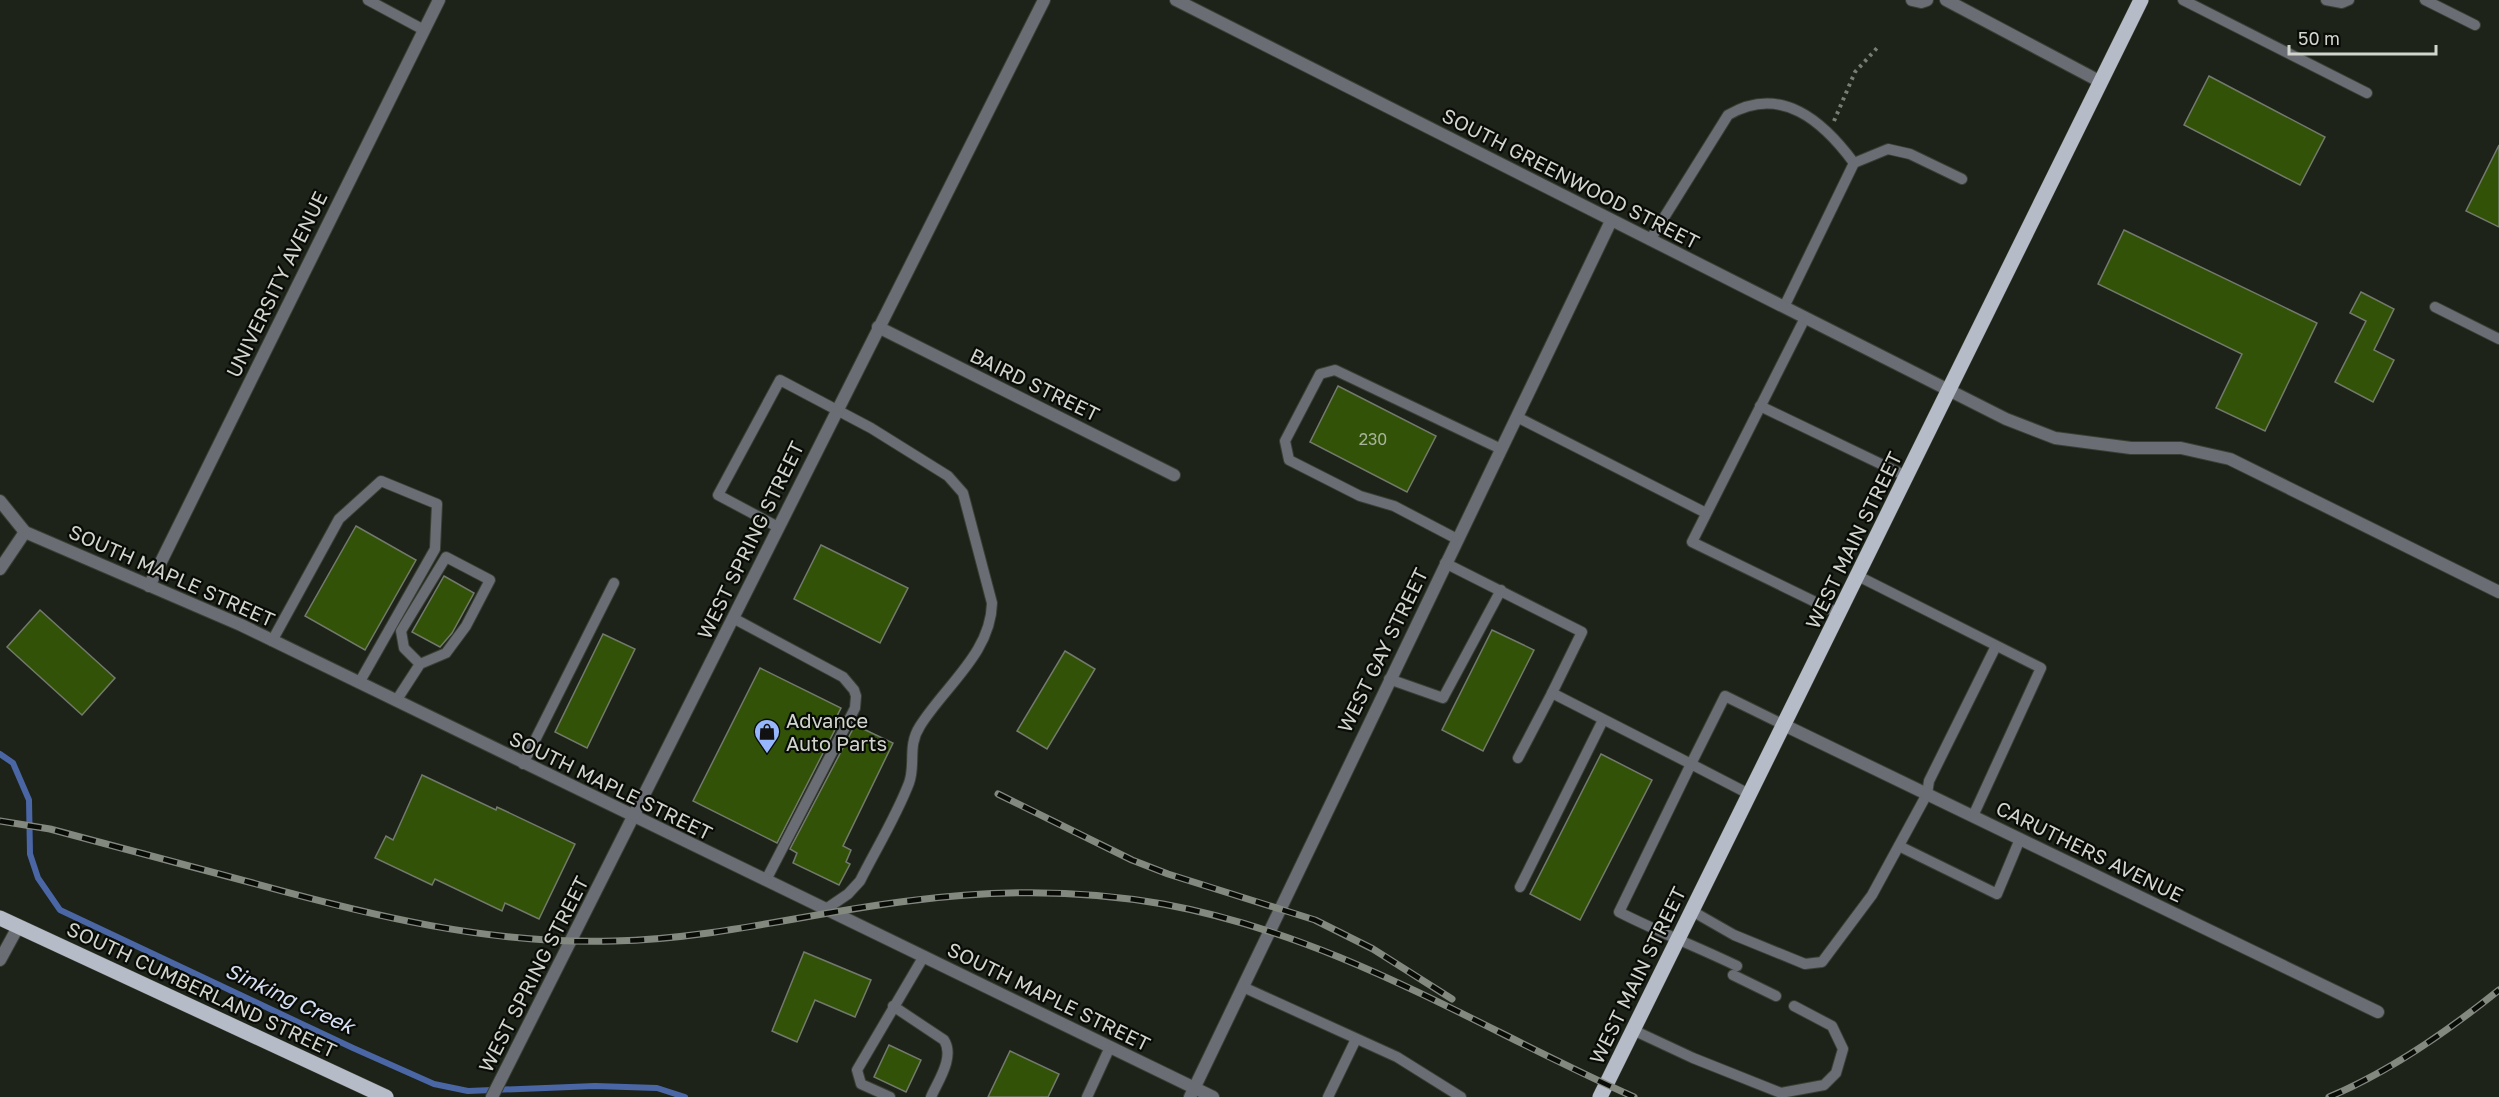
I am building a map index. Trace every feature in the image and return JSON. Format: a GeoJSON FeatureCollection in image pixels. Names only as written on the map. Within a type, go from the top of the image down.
{"type":"FeatureCollection","features":[{"type":"Feature","properties":{"kind":"main road","name":"WEST MAIN STREET"},"geometry":{"type":"LineString","coordinates":[[1600,1097],[1908,477],[2141,0]]}},
{"type":"Feature","properties":{"kind":"main road","name":"SOUTH CUMBERLAND STREET"},"geometry":{"type":"LineString","coordinates":[[0,918],[386,1097]]}},
{"type":"Feature","properties":{"kind":"street","name":"UNIVERSITY AVENUE"},"geometry":{"type":"LineString","coordinates":[[149,586],[439,0]]}},
{"type":"Feature","properties":{"kind":"street","name":"WEST SPRING STREET"},"geometry":{"type":"LineString","coordinates":[[492,1097],[1044,0]]}},
{"type":"Feature","properties":{"kind":"street","name":"SOUTH GREENWOOD STREET"},"geometry":{"type":"LineString","coordinates":[[1176,0],[2006,419],[2055,438],[2131,448],[2181,448],[2230,459],[2499,592]]}},
{"type":"Feature","properties":{"kind":"street"},"geometry":{"type":"LineString","coordinates":[[1912,0],[1921,2],[1927,0]]}},
{"type":"Feature","properties":{"kind":"street"},"geometry":{"type":"LineString","coordinates":[[1946,0],[2101,82]]}},
{"type":"Feature","properties":{"kind":"street","name":"WEST GAY STREET"},"geometry":{"type":"LineString","coordinates":[[1192,1093],[1456,539],[1611,221]]}},
{"type":"Feature","properties":{"kind":"street","name":"BAIRD STREET"},"geometry":{"type":"LineString","coordinates":[[878,327],[1174,475]]}},
{"type":"Feature","properties":{"kind":"street","name":"SOUTH MAPLE STREET"},"geometry":{"type":"LineString","coordinates":[[0,501],[25,532],[272,641],[1110,1047],[1192,1093],[1213,1097]]}},
{"type":"Feature","properties":{"kind":"street"},"geometry":{"type":"LineString","coordinates":[[0,569],[25,532]]}},
{"type":"Feature","properties":{"kind":"street","name":"CARUTHERS AVENUE"},"geometry":{"type":"LineString","coordinates":[[1784,725],[2378,1011]]}},
{"type":"Feature","properties":{"kind":"street"},"geometry":{"type":"LineString","coordinates":[[0,960],[18,927]]}},
{"type":"Feature","properties":{"kind":"lane"},"geometry":{"type":"LineString","coordinates":[[368,0],[424,30]]}},
{"type":"Feature","properties":{"kind":"lane"},"geometry":{"type":"LineString","coordinates":[[2183,0],[2367,93]]}},
{"type":"Feature","properties":{"kind":"lane"},"geometry":{"type":"LineString","coordinates":[[2326,0],[2342,3],[2349,0]]}},
{"type":"Feature","properties":{"kind":"lane"},"geometry":{"type":"LineString","coordinates":[[2425,0],[2475,25]]}},
{"type":"Feature","properties":{"kind":"lane"},"geometry":{"type":"LineString","coordinates":[[1650,240],[1728,116],[1743,106],[1782,105],[1797,110],[1830,133],[1854,163]]}},
{"type":"Feature","properties":{"kind":"lane"},"geometry":{"type":"LineString","coordinates":[[1784,307],[1854,163],[1888,149],[1910,154],[1962,179]]}},
{"type":"Feature","properties":{"kind":"lane"},"geometry":{"type":"LineString","coordinates":[[2435,306],[2499,339]]}},
{"type":"Feature","properties":{"kind":"lane"},"geometry":{"type":"LineString","coordinates":[[1804,318],[1692,542],[1840,614]]}},
{"type":"Feature","properties":{"kind":"lane"},"geometry":{"type":"LineString","coordinates":[[1456,539],[1394,506],[1360,496],[1289,460],[1285,441],[1320,374],[1335,370],[1501,449]]}},
{"type":"Feature","properties":{"kind":"lane"},"geometry":{"type":"LineString","coordinates":[[778,527],[718,495],[780,380],[837,408],[948,476],[963,493],[992,603],[992,618],[986,637],[918,728],[911,755],[910,781],[860,881],[848,894],[826,909]]}},
{"type":"Feature","properties":{"kind":"lane"},"geometry":{"type":"LineString","coordinates":[[1760,406],[1908,477]]}},
{"type":"Feature","properties":{"kind":"lane"},"geometry":{"type":"LineString","coordinates":[[1517,417],[1706,513]]}},
{"type":"Feature","properties":{"kind":"lane"},"geometry":{"type":"LineString","coordinates":[[272,641],[339,519],[381,481],[437,504],[435,549],[359,683]]}},
{"type":"Feature","properties":{"kind":"lane"},"geometry":{"type":"LineString","coordinates":[[396,701],[420,664],[446,652],[465,626],[490,580],[446,557],[401,631],[404,648],[420,664]]}},
{"type":"Feature","properties":{"kind":"lane"},"geometry":{"type":"LineString","coordinates":[[1445,563],[1582,632],[1518,758]]}},
{"type":"Feature","properties":{"kind":"lane"},"geometry":{"type":"LineString","coordinates":[[1858,576],[2041,668],[1973,816]]}},
{"type":"Feature","properties":{"kind":"lane"},"geometry":{"type":"LineString","coordinates":[[523,764],[614,583]]}},
{"type":"Feature","properties":{"kind":"lane"},"geometry":{"type":"LineString","coordinates":[[1389,679],[1443,698],[1501,590]]}},
{"type":"Feature","properties":{"kind":"lane"},"geometry":{"type":"LineString","coordinates":[[733,618],[843,676],[856,696],[855,708],[765,880]]}},
{"type":"Feature","properties":{"kind":"lane"},"geometry":{"type":"LineString","coordinates":[[1692,911],[1734,935],[1805,964],[1822,962],[1872,895],[1899,846],[1927,794],[1929,781],[1996,646]]}},
{"type":"Feature","properties":{"kind":"lane"},"geometry":{"type":"LineString","coordinates":[[1552,693],[1749,794]]}},
{"type":"Feature","properties":{"kind":"lane"},"geometry":{"type":"LineString","coordinates":[[1776,996],[1735,970],[1619,912],[1725,696],[1784,725]]}},
{"type":"Feature","properties":{"kind":"lane"},"geometry":{"type":"LineString","coordinates":[[1520,887],[1603,720]]}},
{"type":"Feature","properties":{"kind":"lane"},"geometry":{"type":"LineString","coordinates":[[1899,846],[1997,894],[2020,839]]}},
{"type":"Feature","properties":{"kind":"lane"},"geometry":{"type":"LineString","coordinates":[[890,1097],[861,1084],[858,1070],[924,956]]}},
{"type":"Feature","properties":{"kind":"lane"},"geometry":{"type":"LineString","coordinates":[[1243,987],[1397,1057],[1461,1097]]}},
{"type":"Feature","properties":{"kind":"lane"},"geometry":{"type":"LineString","coordinates":[[893,1006],[944,1040],[948,1047],[947,1062],[931,1097]]}},
{"type":"Feature","properties":{"kind":"lane"},"geometry":{"type":"LineString","coordinates":[[1633,1030],[1693,1058],[1781,1093],[1824,1085],[1836,1073],[1843,1049],[1832,1026],[1794,1006]]}},
{"type":"Feature","properties":{"kind":"lane"},"geometry":{"type":"LineString","coordinates":[[1328,1097],[1356,1038]]}},
{"type":"Feature","properties":{"kind":"lane"},"geometry":{"type":"LineString","coordinates":[[1087,1097],[1110,1047]]}},
{"type":"Feature","properties":{"kind":"path"},"geometry":{"type":"LineString","coordinates":[[1830,133],[1855,72],[1877,48]]}},
{"type":"Feature","properties":{"kind":"building"},"geometry":{"type":"Polygon","coordinates":[[[2209,76],[2325,137],[2300,185],[2184,125],[2209,76]]]}},
{"type":"Feature","properties":{"kind":"building"},"geometry":{"type":"Polygon","coordinates":[[[2499,145],[2499,227],[2466,211],[2499,145]]]}},
{"type":"Feature","properties":{"kind":"building"},"geometry":{"type":"Polygon","coordinates":[[[2124,230],[2317,323],[2265,431],[2216,408],[2242,354],[2098,284],[2124,230]]]}},
{"type":"Feature","properties":{"kind":"building"},"geometry":{"type":"Polygon","coordinates":[[[2361,292],[2394,309],[2374,350],[2394,360],[2373,402],[2335,382],[2366,321],[2350,313],[2361,292]]]}},
{"type":"Feature","properties":{"kind":"building"},"geometry":{"type":"Polygon","coordinates":[[[1338,386],[1436,436],[1407,492],[1310,442],[1338,386]]]}},
{"type":"Feature","properties":{"kind":"building"},"geometry":{"type":"Polygon","coordinates":[[[356,526],[416,560],[365,650],[305,616],[356,526]]]}},
{"type":"Feature","properties":{"kind":"building"},"geometry":{"type":"Polygon","coordinates":[[[821,545],[908,588],[880,643],[794,599],[821,545]]]}},
{"type":"Feature","properties":{"kind":"building"},"geometry":{"type":"Polygon","coordinates":[[[444,576],[474,593],[452,633],[440,647],[412,632],[444,576]]]}},
{"type":"Feature","properties":{"kind":"building"},"geometry":{"type":"Polygon","coordinates":[[[40,610],[115,678],[82,715],[7,647],[40,610]]]}},
{"type":"Feature","properties":{"kind":"building"},"geometry":{"type":"Polygon","coordinates":[[[1492,630],[1534,650],[1483,751],[1442,730],[1492,630]]]}},
{"type":"Feature","properties":{"kind":"building"},"geometry":{"type":"Polygon","coordinates":[[[603,634],[635,649],[587,748],[555,732],[603,634]]]}},
{"type":"Feature","properties":{"kind":"building"},"geometry":{"type":"Polygon","coordinates":[[[1065,651],[1095,669],[1047,749],[1017,731],[1065,651]]]}},
{"type":"Feature","properties":{"kind":"building","name":"Advance Auto Parts"},"geometry":{"type":"Polygon","coordinates":[[[760,668],[841,708],[837,716],[841,718],[777,843],[693,801],[760,668]]]}},
{"type":"Feature","properties":{"kind":"building"},"geometry":{"type":"Polygon","coordinates":[[[855,725],[893,743],[843,846],[851,850],[846,862],[850,864],[839,885],[793,863],[797,853],[790,849],[855,725]]]}},
{"type":"Feature","properties":{"kind":"building"},"geometry":{"type":"Polygon","coordinates":[[[1601,754],[1652,780],[1580,920],[1530,894],[1601,754]]]}},
{"type":"Feature","properties":{"kind":"building"},"geometry":{"type":"Polygon","coordinates":[[[422,775],[575,844],[539,919],[505,903],[502,911],[435,879],[432,885],[375,858],[386,836],[393,840],[422,775]]]}},
{"type":"Feature","properties":{"kind":"building"},"geometry":{"type":"Polygon","coordinates":[[[804,952],[871,980],[855,1017],[815,1000],[797,1042],[772,1031],[804,952]]]}},
{"type":"Feature","properties":{"kind":"building"},"geometry":{"type":"Polygon","coordinates":[[[889,1045],[921,1060],[906,1092],[874,1077],[889,1045]]]}},
{"type":"Feature","properties":{"kind":"building"},"geometry":{"type":"Polygon","coordinates":[[[1010,1051],[1059,1074],[1048,1097],[988,1097],[1010,1051]]]}},
{"type":"Feature","properties":{"kind":"waterway","name":"Sinking Creek"},"geometry":{"type":"LineString","coordinates":[[0,754],[13,763],[29,800],[30,854],[38,878],[60,910],[434,1084],[468,1091],[595,1086],[657,1088],[685,1097]]}},
{"type":"Feature","properties":{"kind":"railway"},"geometry":{"type":"LineString","coordinates":[[998,794],[1132,860],[1168,874],[1315,920],[1373,949],[1452,999]]}},
{"type":"Feature","properties":{"kind":"railway"},"geometry":{"type":"LineString","coordinates":[[0,821],[50,829],[339,906],[475,933],[521,938],[614,941],[688,936],[871,906],[939,897],[1003,893],[1099,896],[1163,904],[1227,919],[1347,960],[1634,1097]]}},
{"type":"Feature","properties":{"kind":"railway"},"geometry":{"type":"LineString","coordinates":[[2329,1097],[2374,1076],[2417,1050],[2499,990]]}},
{"type":"Feature","properties":{"kind":"place","name":"Advance Auto Parts"},"geometry":{"type":"Point","coordinates":[767,755]}}]}
